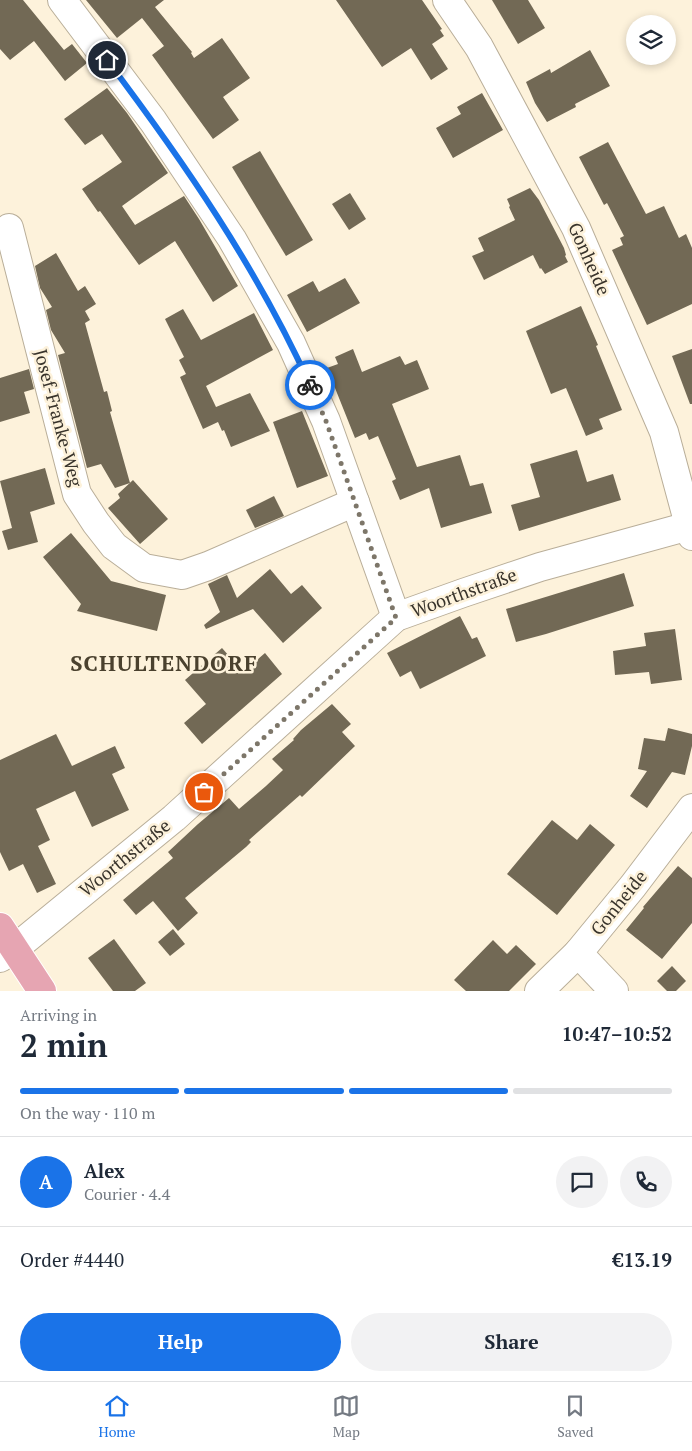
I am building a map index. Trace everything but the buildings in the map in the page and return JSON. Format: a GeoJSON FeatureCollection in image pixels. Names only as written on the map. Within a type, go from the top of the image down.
{"type":"FeatureCollection","features":[{"type":"Feature","properties":{"kind":"main road"},"geometry":{"type":"LineString","coordinates":[[5,945],[42,991]]}},
{"type":"Feature","properties":{"kind":"street"},"geometry":{"type":"LineString","coordinates":[[62,0],[153,120],[232,239],[291,343],[326,421],[396,618]]}},
{"type":"Feature","properties":{"kind":"street","name":"Gonheide"},"geometry":{"type":"LineString","coordinates":[[448,0],[479,47],[576,228],[664,432],[691,531]]}},
{"type":"Feature","properties":{"kind":"street","name":"Josef-Franke-Weg"},"geometry":{"type":"LineString","coordinates":[[8,228],[77,494],[114,546],[144,568],[182,575],[208,566],[354,502]]}},
{"type":"Feature","properties":{"kind":"street","name":"Woorthstraße"},"geometry":{"type":"LineString","coordinates":[[5,945],[174,818],[396,618],[463,592],[540,567],[691,531]]}},
{"type":"Feature","properties":{"kind":"street","name":"Gonheide"},"geometry":{"type":"LineString","coordinates":[[539,991],[578,952],[633,886],[691,810]]}},
{"type":"Feature","properties":{"kind":"street"},"geometry":{"type":"LineString","coordinates":[[578,952],[614,991]]}},
{"type":"Feature","properties":{"kind":"way so far"},"geometry":{"type":"LineString","coordinates":[[204,792],[396,618],[326,421],[310,385]]}},
{"type":"Feature","properties":{"kind":"district","name":"SCHULTENDORF"},"geometry":{"type":"Point","coordinates":[164,663]}},
{"type":"Feature","properties":{"kind":"route"},"geometry":{"type":"LineString","coordinates":[[107,60],[153,120],[232,239],[291,343],[310,385]]}}]}
